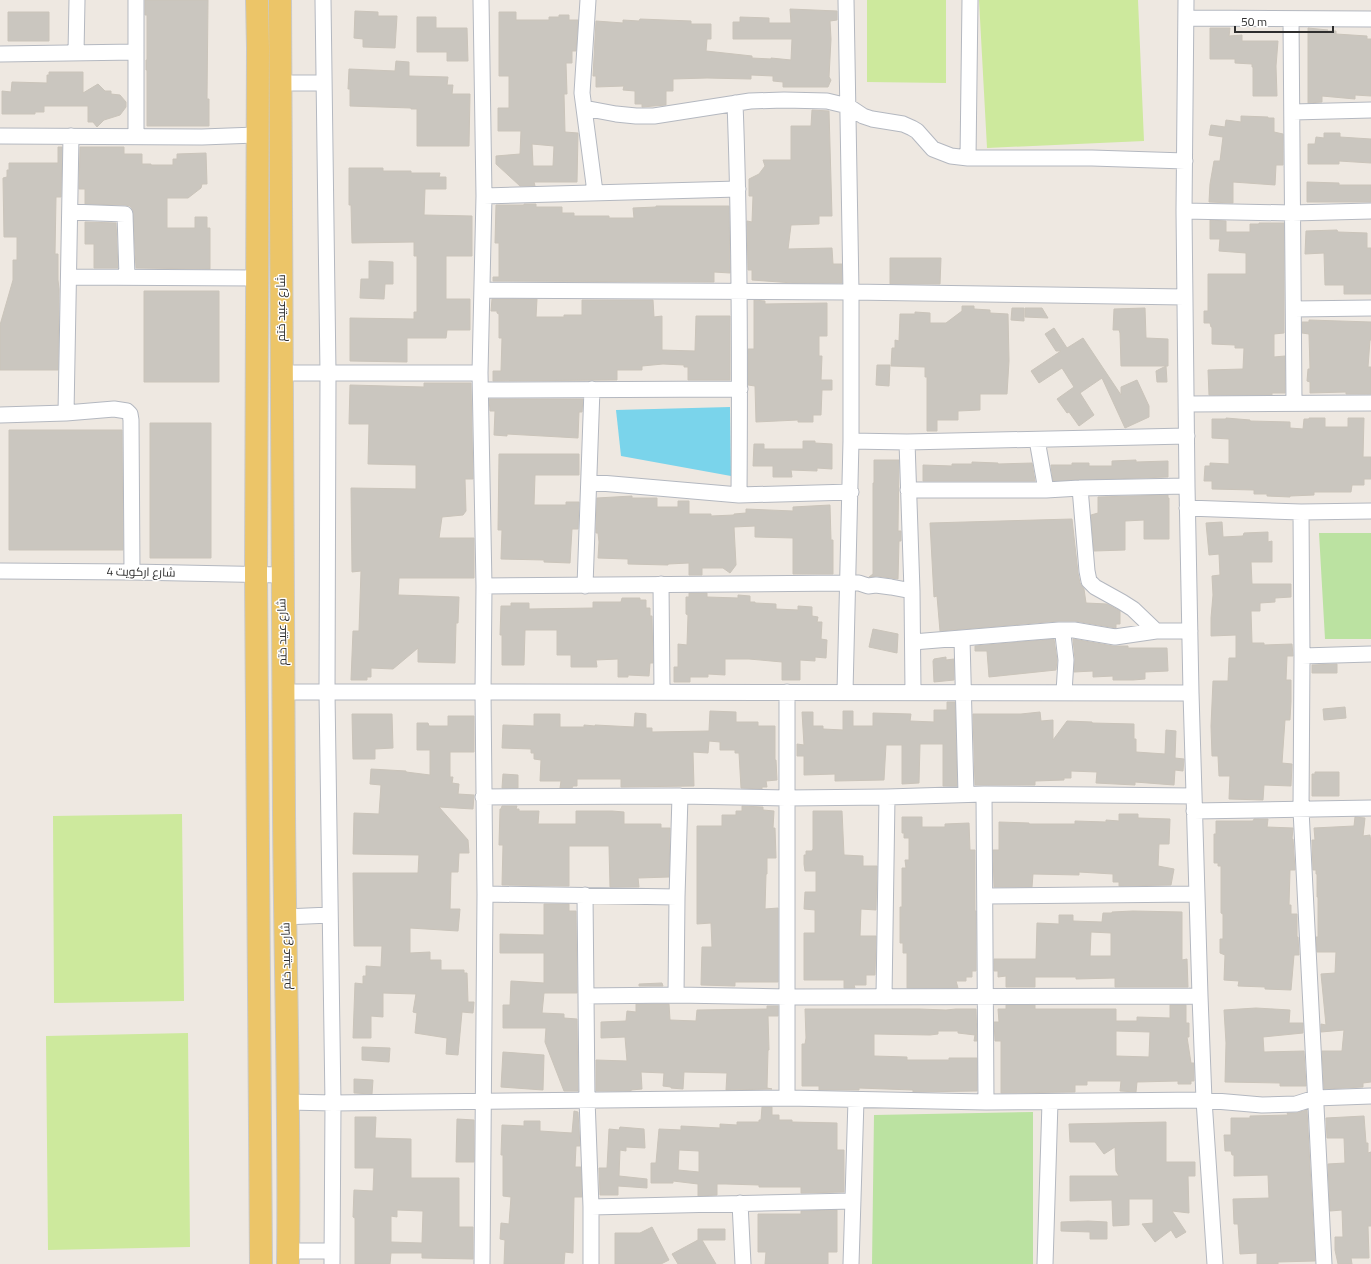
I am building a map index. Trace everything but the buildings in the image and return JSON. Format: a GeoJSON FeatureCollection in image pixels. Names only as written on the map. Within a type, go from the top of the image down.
{"type":"FeatureCollection","features":[{"type":"Feature","properties":{"kind":"main road","name":"شارع عبيد ختم"},"geometry":{"type":"LineString","coordinates":[[257,0],[258,135],[256,278],[256,575],[261,1264]]}},
{"type":"Feature","properties":{"kind":"main road","name":"شارع عبيد ختم"},"geometry":{"type":"LineString","coordinates":[[280,0],[282,575],[288,1102],[288,1257]]}},
{"type":"Feature","properties":{"kind":"street"},"geometry":{"type":"LineString","coordinates":[[76,0],[76,53]]}},
{"type":"Feature","properties":{"kind":"street"},"geometry":{"type":"LineString","coordinates":[[136,0],[136,137]]}},
{"type":"Feature","properties":{"kind":"street"},"geometry":{"type":"LineString","coordinates":[[288,1257],[332,1258],[333,1103],[327,693],[328,373],[323,0]]}},
{"type":"Feature","properties":{"kind":"street"},"geometry":{"type":"LineString","coordinates":[[481,0],[484,196],[480,373],[484,586],[483,692],[485,894],[482,1264]]}},
{"type":"Feature","properties":{"kind":"street"},"geometry":{"type":"LineString","coordinates":[[588,0],[582,93],[594,192]]}},
{"type":"Feature","properties":{"kind":"street"},"geometry":{"type":"LineString","coordinates":[[845,692],[851,441],[851,292],[846,0]]}},
{"type":"Feature","properties":{"kind":"street"},"geometry":{"type":"LineString","coordinates":[[968,158],[970,0]]}},
{"type":"Feature","properties":{"kind":"street"},"geometry":{"type":"LineString","coordinates":[[1186,0],[1184,211],[1190,693],[1204,1100],[1215,1264]]}},
{"type":"Feature","properties":{"kind":"street"},"geometry":{"type":"LineString","coordinates":[[1186,18],[1371,19]]}},
{"type":"Feature","properties":{"kind":"street"},"geometry":{"type":"LineString","coordinates":[[1291,19],[1293,112],[1292,212],[1294,403]]}},
{"type":"Feature","properties":{"kind":"street"},"geometry":{"type":"LineString","coordinates":[[0,54],[136,52]]}},
{"type":"Feature","properties":{"kind":"street"},"geometry":{"type":"LineString","coordinates":[[280,83],[324,83]]}},
{"type":"Feature","properties":{"kind":"street"},"geometry":{"type":"LineString","coordinates":[[584,108],[616,114],[654,116],[735,103],[813,100],[848,106],[863,116],[872,119],[903,124],[917,132],[934,149],[940,153],[951,156],[968,158],[1092,158],[1185,161]]}},
{"type":"Feature","properties":{"kind":"street"},"geometry":{"type":"LineString","coordinates":[[735,103],[738,189],[740,388],[739,495]]}},
{"type":"Feature","properties":{"kind":"street"},"geometry":{"type":"LineString","coordinates":[[1293,112],[1371,110]]}},
{"type":"Feature","properties":{"kind":"street"},"geometry":{"type":"LineString","coordinates":[[0,136],[202,138],[258,135]]}},
{"type":"Feature","properties":{"kind":"street"},"geometry":{"type":"LineString","coordinates":[[66,413],[71,136]]}},
{"type":"Feature","properties":{"kind":"street"},"geometry":{"type":"LineString","coordinates":[[484,196],[738,189]]}},
{"type":"Feature","properties":{"kind":"street"},"geometry":{"type":"LineString","coordinates":[[1184,211],[1371,211]]}},
{"type":"Feature","properties":{"kind":"street"},"geometry":{"type":"LineString","coordinates":[[70,212],[125,214],[127,277]]}},
{"type":"Feature","properties":{"kind":"street"},"geometry":{"type":"LineString","coordinates":[[69,277],[256,278]]}},
{"type":"Feature","properties":{"kind":"street"},"geometry":{"type":"LineString","coordinates":[[482,290],[851,292],[1185,297]]}},
{"type":"Feature","properties":{"kind":"street"},"geometry":{"type":"LineString","coordinates":[[1294,309],[1371,308]]}},
{"type":"Feature","properties":{"kind":"street"},"geometry":{"type":"LineString","coordinates":[[281,373],[480,373]]}},
{"type":"Feature","properties":{"kind":"street"},"geometry":{"type":"LineString","coordinates":[[481,390],[740,388]]}},
{"type":"Feature","properties":{"kind":"street"},"geometry":{"type":"LineString","coordinates":[[585,586],[592,389]]}},
{"type":"Feature","properties":{"kind":"street"},"geometry":{"type":"LineString","coordinates":[[1187,404],[1371,403]]}},
{"type":"Feature","properties":{"kind":"street"},"geometry":{"type":"LineString","coordinates":[[0,415],[66,413],[114,409],[127,411],[130,414],[132,572]]}},
{"type":"Feature","properties":{"kind":"street"},"geometry":{"type":"LineString","coordinates":[[851,441],[907,442],[1187,436]]}},
{"type":"Feature","properties":{"kind":"street"},"geometry":{"type":"LineString","coordinates":[[1037,440],[1046,490]]}},
{"type":"Feature","properties":{"kind":"street"},"geometry":{"type":"LineString","coordinates":[[907,442],[912,591],[913,692]]}},
{"type":"Feature","properties":{"kind":"street"},"geometry":{"type":"LineString","coordinates":[[589,482],[739,495],[850,492]]}},
{"type":"Feature","properties":{"kind":"street"},"geometry":{"type":"LineString","coordinates":[[908,490],[1046,490],[1187,486]]}},
{"type":"Feature","properties":{"kind":"street"},"geometry":{"type":"LineString","coordinates":[[1080,488],[1089,581],[1096,587],[1133,609],[1156,631]]}},
{"type":"Feature","properties":{"kind":"street"},"geometry":{"type":"LineString","coordinates":[[1187,508],[1300,512],[1371,511]]}},
{"type":"Feature","properties":{"kind":"street"},"geometry":{"type":"LineString","coordinates":[[1300,512],[1302,656],[1301,810],[1324,1264]]}},
{"type":"Feature","properties":{"kind":"street","name":"شارع اركويت 4"},"geometry":{"type":"LineString","coordinates":[[0,571],[282,575]]}},
{"type":"Feature","properties":{"kind":"street"},"geometry":{"type":"LineString","coordinates":[[484,586],[860,583],[868,586],[876,585],[912,591]]}},
{"type":"Feature","properties":{"kind":"street"},"geometry":{"type":"LineString","coordinates":[[661,584],[662,692]]}},
{"type":"Feature","properties":{"kind":"street"},"geometry":{"type":"LineString","coordinates":[[912,642],[1059,630],[1074,630],[1115,637],[1156,631],[1190,631]]}},
{"type":"Feature","properties":{"kind":"street"},"geometry":{"type":"LineString","coordinates":[[1059,630],[1063,635],[1066,660],[1064,692]]}},
{"type":"Feature","properties":{"kind":"street"},"geometry":{"type":"LineString","coordinates":[[962,639],[966,794]]}},
{"type":"Feature","properties":{"kind":"street"},"geometry":{"type":"LineString","coordinates":[[1302,656],[1371,654]]}},
{"type":"Feature","properties":{"kind":"street"},"geometry":{"type":"LineString","coordinates":[[283,692],[1190,693]]}},
{"type":"Feature","properties":{"kind":"street"},"geometry":{"type":"LineString","coordinates":[[786,692],[787,1098]]}},
{"type":"Feature","properties":{"kind":"street"},"geometry":{"type":"LineString","coordinates":[[484,797],[680,796],[786,798],[887,797],[966,794],[1194,796]]}},
{"type":"Feature","properties":{"kind":"street"},"geometry":{"type":"LineString","coordinates":[[984,794],[986,1102]]}},
{"type":"Feature","properties":{"kind":"street"},"geometry":{"type":"LineString","coordinates":[[676,995],[680,796]]}},
{"type":"Feature","properties":{"kind":"street"},"geometry":{"type":"LineString","coordinates":[[884,996],[887,797]]}},
{"type":"Feature","properties":{"kind":"street"},"geometry":{"type":"LineString","coordinates":[[1194,811],[1371,808]]}},
{"type":"Feature","properties":{"kind":"street"},"geometry":{"type":"LineString","coordinates":[[485,894],[677,897]]}},
{"type":"Feature","properties":{"kind":"street"},"geometry":{"type":"LineString","coordinates":[[985,896],[1197,894]]}},
{"type":"Feature","properties":{"kind":"street"},"geometry":{"type":"LineString","coordinates":[[585,895],[587,1099],[591,1207],[591,1264]]}},
{"type":"Feature","properties":{"kind":"street"},"geometry":{"type":"LineString","coordinates":[[285,917],[330,915]]}},
{"type":"Feature","properties":{"kind":"street"},"geometry":{"type":"LineString","coordinates":[[586,996],[1200,996]]}},
{"type":"Feature","properties":{"kind":"street"},"geometry":{"type":"LineString","coordinates":[[288,1102],[333,1103],[587,1099],[787,1098],[986,1102],[1204,1100],[1262,1105],[1296,1104],[1315,1098],[1371,1096]]}},
{"type":"Feature","properties":{"kind":"street"},"geometry":{"type":"LineString","coordinates":[[851,1264],[856,1100]]}},
{"type":"Feature","properties":{"kind":"street"},"geometry":{"type":"LineString","coordinates":[[1046,1264],[1050,1102]]}},
{"type":"Feature","properties":{"kind":"street"},"geometry":{"type":"LineString","coordinates":[[591,1207],[853,1201]]}},
{"type":"Feature","properties":{"kind":"street"},"geometry":{"type":"LineString","coordinates":[[740,1203],[743,1264]]}},
{"type":"Feature","properties":{"kind":"green space"},"geometry":{"type":"Polygon","coordinates":[[[867,0],[946,0],[946,83],[867,82],[867,0]]]}},
{"type":"Feature","properties":{"kind":"green space"},"geometry":{"type":"Polygon","coordinates":[[[979,0],[1138,0],[1144,141],[987,148],[979,0]]]}},
{"type":"Feature","properties":{"kind":"green space"},"geometry":{"type":"Polygon","coordinates":[[[1319,533],[1371,533],[1371,639],[1325,639],[1319,533]]]}},
{"type":"Feature","properties":{"kind":"green space"},"geometry":{"type":"Polygon","coordinates":[[[182,814],[184,1001],[54,1003],[53,816],[182,814]]]}},
{"type":"Feature","properties":{"kind":"green space"},"geometry":{"type":"Polygon","coordinates":[[[188,1033],[190,1247],[48,1250],[46,1036],[188,1033]]]}},
{"type":"Feature","properties":{"kind":"green space"},"geometry":{"type":"Polygon","coordinates":[[[1033,1112],[1033,1264],[872,1264],[874,1115],[1033,1112]]]}},
{"type":"Feature","properties":{"kind":"water"},"geometry":{"type":"Polygon","coordinates":[[[730,407],[731,476],[621,456],[616,410],[730,407]]]}}]}
